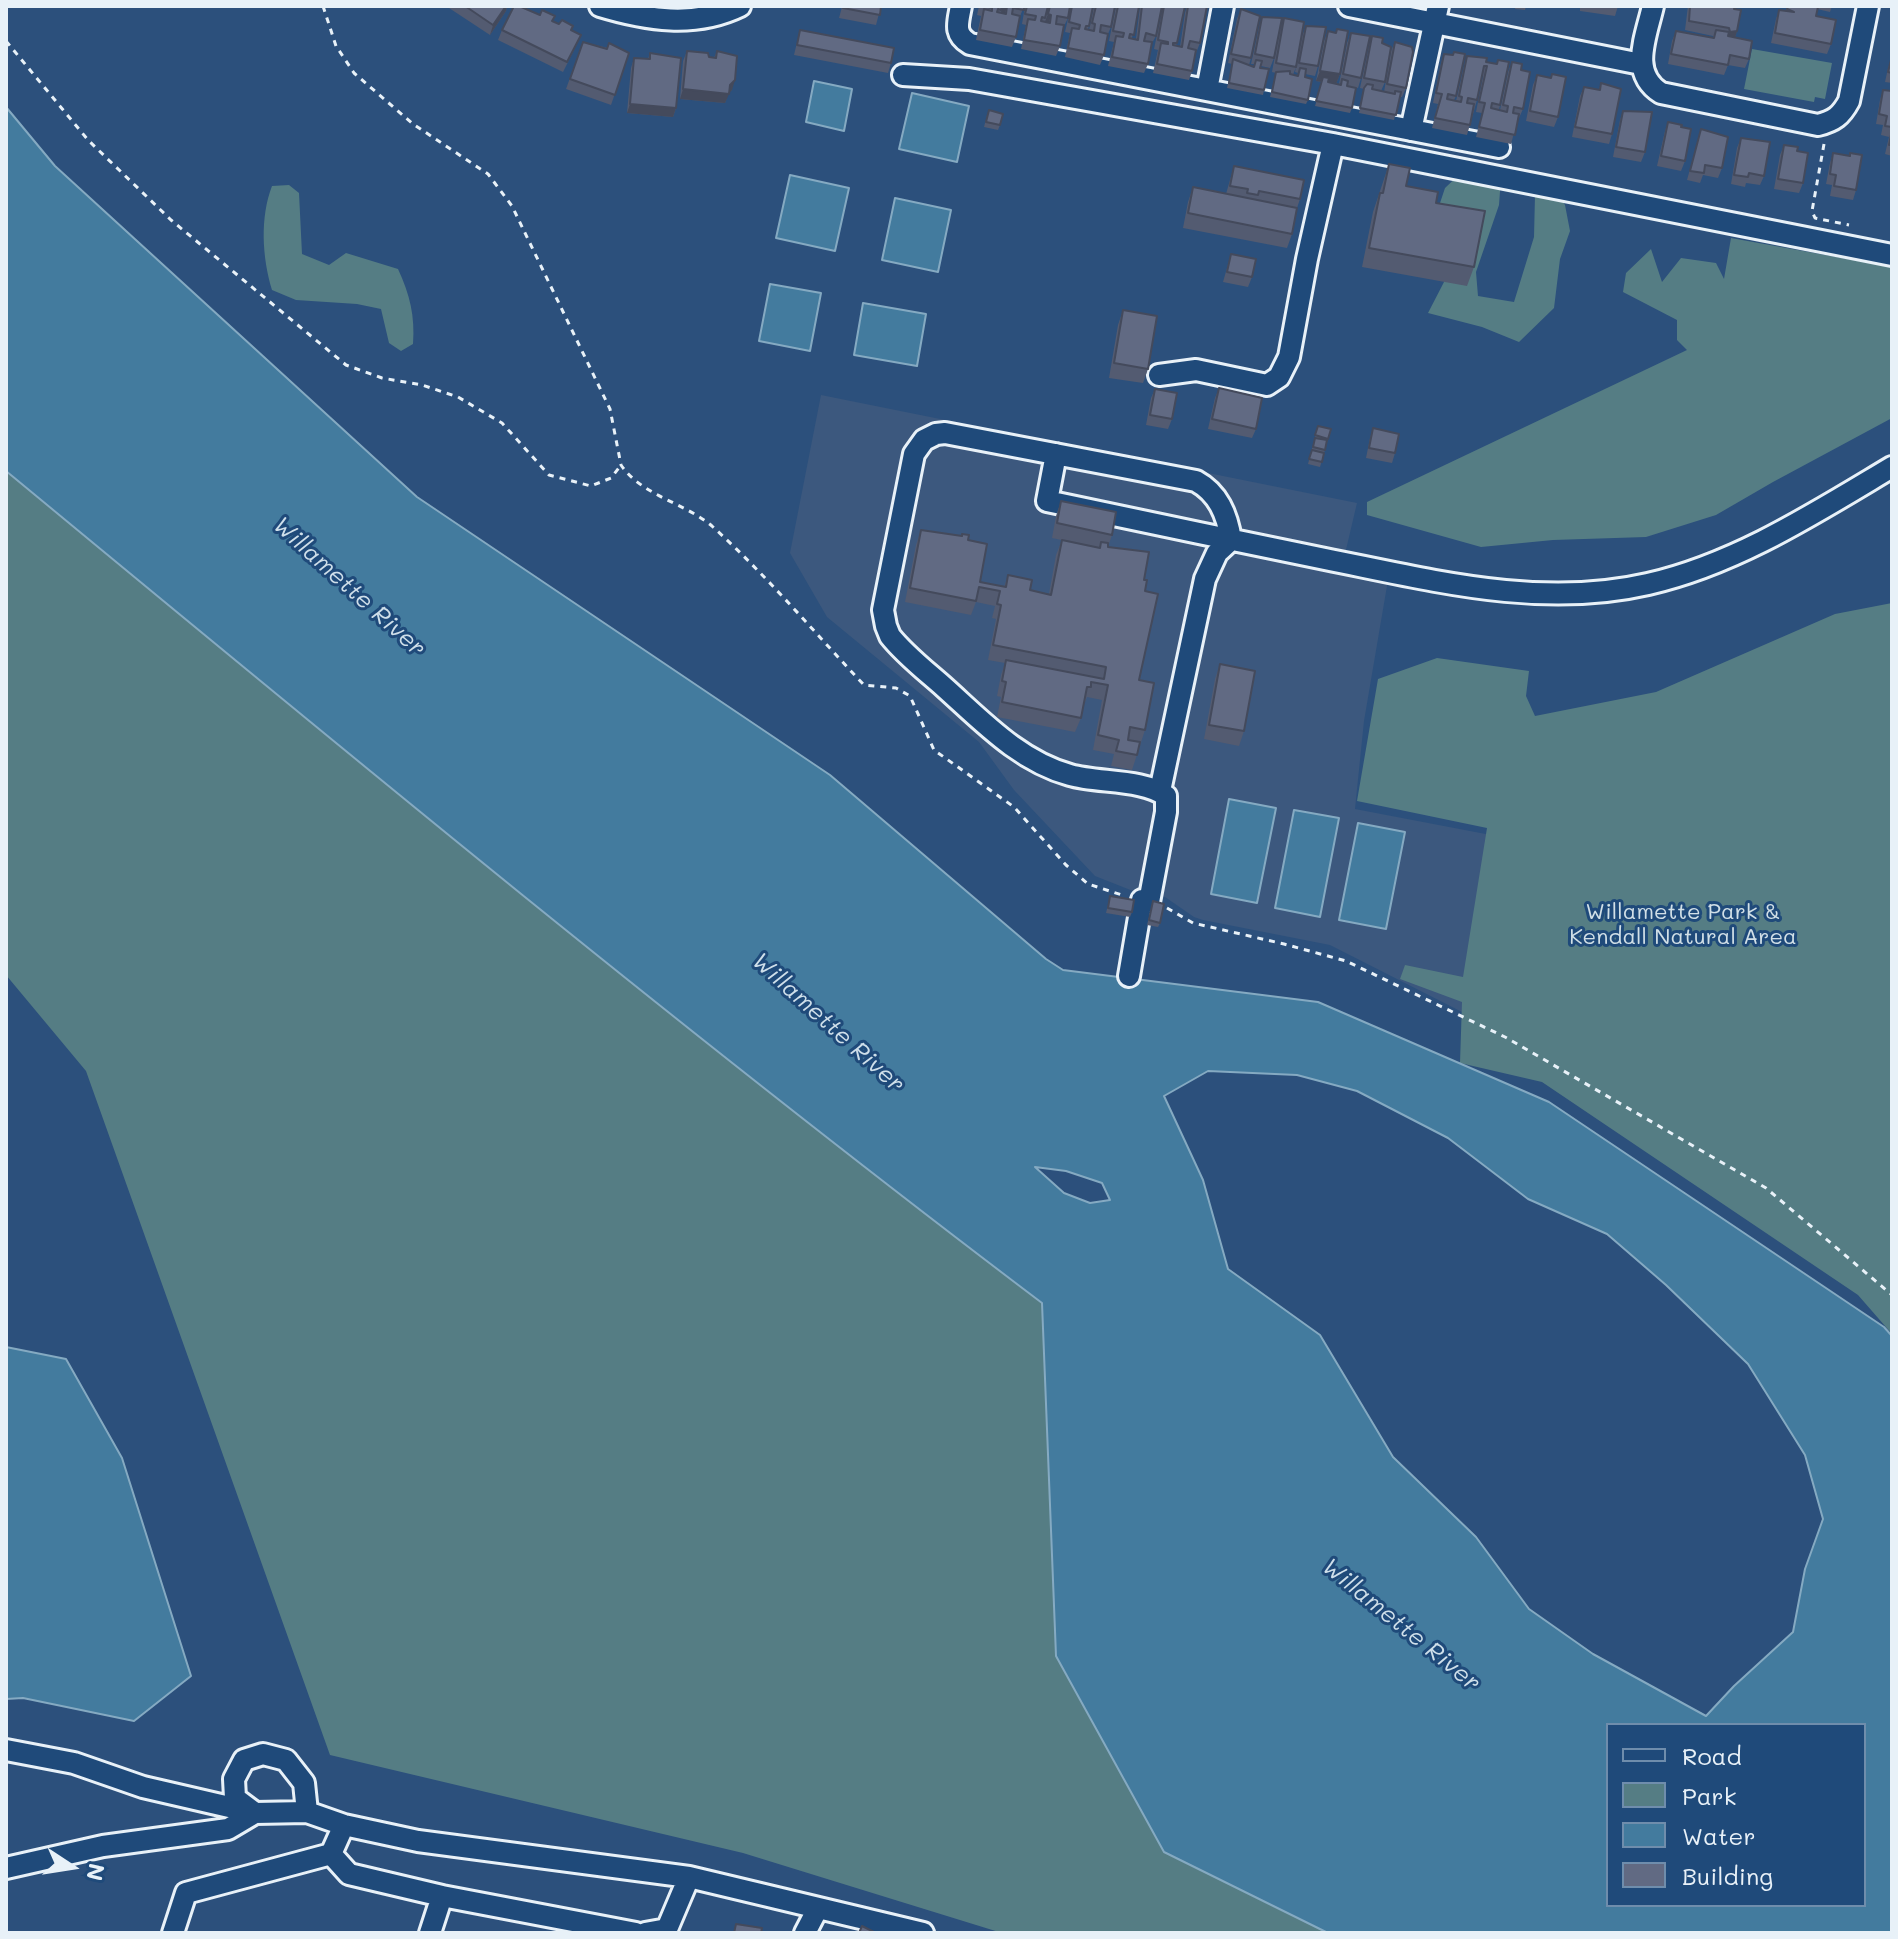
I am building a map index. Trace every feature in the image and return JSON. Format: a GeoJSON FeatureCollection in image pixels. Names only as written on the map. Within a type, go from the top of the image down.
{"type":"FeatureCollection","features":[{"type":"Feature","properties":{"kind":"street"},"geometry":{"type":"LineString","coordinates":[[600,6],[639,18],[677,21],[723,14],[740,6]]}},
{"type":"Feature","properties":{"kind":"street"},"geometry":{"type":"LineString","coordinates":[[961,6],[957,29],[960,38],[970,44],[1499,147]]}},
{"type":"Feature","properties":{"kind":"street"},"geometry":{"type":"LineString","coordinates":[[1207,90],[1223,6]]}},
{"type":"Feature","properties":{"kind":"street"},"geometry":{"type":"LineString","coordinates":[[1349,6],[1436,14],[1641,64]]}},
{"type":"Feature","properties":{"kind":"street"},"geometry":{"type":"LineString","coordinates":[[1653,6],[1641,64],[1650,86],[1661,93],[1818,125],[1832,122],[1843,113],[1849,101],[1868,6]]}},
{"type":"Feature","properties":{"kind":"street"},"geometry":{"type":"LineString","coordinates":[[1411,130],[1436,14]]}},
{"type":"Feature","properties":{"kind":"street"},"geometry":{"type":"LineString","coordinates":[[903,75],[969,79],[1333,144],[1892,255]]}},
{"type":"Feature","properties":{"kind":"street"},"geometry":{"type":"LineString","coordinates":[[1159,375],[1196,370],[1267,385],[1279,377],[1289,357],[1333,144]]}},
{"type":"Feature","properties":{"kind":"street"},"geometry":{"type":"LineString","coordinates":[[1129,976],[1166,812],[1166,796],[1160,791],[1071,776],[1042,766],[990,728],[897,645],[886,626],[883,610],[914,454],[924,440],[945,433],[1196,481],[1214,495],[1228,520],[1231,540]]}},
{"type":"Feature","properties":{"kind":"street"},"geometry":{"type":"LineString","coordinates":[[1056,454],[1047,501],[1466,586],[1525,593],[1603,592],[1679,575],[1729,557],[1819,511],[1892,467]]}},
{"type":"Feature","properties":{"kind":"street"},"geometry":{"type":"LineString","coordinates":[[1160,791],[1205,579],[1217,553],[1231,540]]}},
{"type":"Feature","properties":{"kind":"street"},"geometry":{"type":"LineString","coordinates":[[6,1750],[74,1763],[143,1787],[255,1813],[307,1812],[344,1825],[418,1841],[689,1877],[923,1933]]}},
{"type":"Feature","properties":{"kind":"street"},"geometry":{"type":"LineString","coordinates":[[255,1813],[235,1798],[234,1779],[244,1760],[263,1754],[286,1760],[304,1783],[307,1812]]}},
{"type":"Feature","properties":{"kind":"street"},"geometry":{"type":"LineString","coordinates":[[6,1868],[103,1846],[228,1829],[255,1813]]}},
{"type":"Feature","properties":{"kind":"street"},"geometry":{"type":"LineString","coordinates":[[331,1854],[344,1825]]}},
{"type":"Feature","properties":{"kind":"street"},"geometry":{"type":"LineString","coordinates":[[331,1854],[349,1874],[442,1896],[636,1933]]}},
{"type":"Feature","properties":{"kind":"street"},"geometry":{"type":"LineString","coordinates":[[173,1933],[186,1893],[331,1854]]}},
{"type":"Feature","properties":{"kind":"street"},"geometry":{"type":"LineString","coordinates":[[645,1933],[667,1929],[689,1877]]}},
{"type":"Feature","properties":{"kind":"street"},"geometry":{"type":"LineString","coordinates":[[430,1933],[442,1896]]}},
{"type":"Feature","properties":{"kind":"street"},"geometry":{"type":"LineString","coordinates":[[805,1933],[818,1908]]}},
{"type":"Feature","properties":{"kind":"path"},"geometry":{"type":"LineString","coordinates":[[323,6],[336,46],[354,73],[413,124],[488,174],[512,206],[610,409],[621,465],[626,472],[661,497],[710,524],[754,566],[864,685],[896,688],[910,696],[934,750],[1014,807],[1066,865],[1088,884],[1115,895],[1175,911],[1193,923],[1346,961],[1505,1037],[1766,1188],[1892,1295]]}},
{"type":"Feature","properties":{"kind":"path"},"geometry":{"type":"LineString","coordinates":[[6,41],[88,140],[171,220],[346,365],[382,378],[422,385],[458,397],[502,423],[549,475],[591,486],[611,478],[621,465]]}},
{"type":"Feature","properties":{"kind":"path"},"geometry":{"type":"LineString","coordinates":[[1824,144],[1812,211],[1815,218],[1861,228]]}},
{"type":"Feature","properties":{"kind":"shaded area"},"geometry":{"type":"Polygon","coordinates":[[[821,395],[1357,503],[1341,571],[1388,580],[1364,721],[1355,809],[1517,840],[1464,1013],[1330,945],[1203,920],[1165,897],[1133,891],[1095,876],[1014,790],[979,742],[827,617],[790,553],[821,395]]]}},
{"type":"Feature","properties":{"kind":"green space"},"geometry":{"type":"Polygon","coordinates":[[[1752,49],[1832,63],[1825,99],[1815,97],[1814,102],[1744,89],[1752,49]]]}},
{"type":"Feature","properties":{"kind":"green space"},"geometry":{"type":"Polygon","coordinates":[[[1464,170],[1501,178],[1499,205],[1476,272],[1478,296],[1514,302],[1534,237],[1535,195],[1555,189],[1565,205],[1570,231],[1560,259],[1554,308],[1519,342],[1482,327],[1428,313],[1444,282],[1436,215],[1445,188],[1464,170]]]}},
{"type":"Feature","properties":{"kind":"green space"},"geometry":{"type":"Polygon","coordinates":[[[289,185],[299,193],[302,254],[329,265],[346,253],[398,269],[411,306],[413,344],[401,351],[389,343],[381,309],[357,304],[296,300],[272,290],[264,251],[268,198],[272,186],[289,185]]]}},
{"type":"Feature","properties":{"kind":"green space"},"geometry":{"type":"Polygon","coordinates":[[[1731,238],[1892,267],[1892,418],[1716,515],[1646,537],[1553,540],[1481,547],[1367,515],[1367,502],[1687,350],[1677,340],[1677,320],[1623,292],[1626,273],[1651,249],[1662,282],[1681,258],[1716,263],[1724,279],[1731,238]]]}},
{"type":"Feature","properties":{"kind":"green space"},"geometry":{"type":"Polygon","coordinates":[[[6,471],[649,997],[1042,1303],[1056,1656],[1164,1852],[1328,1933],[1002,1933],[743,1853],[330,1755],[86,1071],[6,975],[6,471]]]}},
{"type":"Feature","properties":{"kind":"green space","name":"Willamette Park & Kendall Natural Area"},"geometry":{"type":"Polygon","coordinates":[[[1892,603],[1892,1334],[1858,1295],[1542,1082],[1460,1063],[1462,1002],[1400,979],[1405,965],[1463,977],[1487,828],[1357,801],[1378,679],[1437,658],[1529,671],[1526,696],[1535,716],[1656,692],[1835,614],[1892,603]]]}},
{"type":"Feature","properties":{"kind":"water"},"geometry":{"type":"Polygon","coordinates":[[[814,81],[852,89],[844,131],[806,122],[814,81]]]}},
{"type":"Feature","properties":{"kind":"water"},"geometry":{"type":"Polygon","coordinates":[[[912,93],[969,106],[957,162],[899,149],[912,93]]]}},
{"type":"Feature","properties":{"kind":"water","name":"Willamette River"},"geometry":{"type":"Polygon","coordinates":[[[6,107],[55,166],[417,497],[830,775],[1046,959],[1063,970],[1318,1002],[1549,1102],[1884,1327],[1892,1336],[1892,1933],[1328,1933],[1164,1852],[1056,1656],[1042,1303],[779,1100],[391,788],[6,471],[6,107]],[[1208,1071],[1164,1096],[1203,1180],[1228,1269],[1320,1335],[1393,1457],[1476,1537],[1529,1609],[1593,1654],[1706,1716],[1793,1632],[1805,1569],[1823,1519],[1805,1455],[1748,1364],[1666,1285],[1607,1234],[1528,1199],[1448,1138],[1357,1091],[1297,1075],[1208,1071]],[[1035,1167],[1064,1193],[1090,1203],[1110,1200],[1102,1183],[1066,1171],[1035,1167]]]}},
{"type":"Feature","properties":{"kind":"water"},"geometry":{"type":"Polygon","coordinates":[[[790,175],[849,188],[835,251],[776,238],[790,175]]]}},
{"type":"Feature","properties":{"kind":"water"},"geometry":{"type":"Polygon","coordinates":[[[895,198],[951,210],[938,272],[882,260],[895,198]]]}},
{"type":"Feature","properties":{"kind":"water"},"geometry":{"type":"Polygon","coordinates":[[[770,284],[821,293],[810,351],[759,341],[770,284]]]}},
{"type":"Feature","properties":{"kind":"water"},"geometry":{"type":"Polygon","coordinates":[[[863,303],[926,314],[917,366],[854,355],[863,303]]]}},
{"type":"Feature","properties":{"kind":"water"},"geometry":{"type":"Polygon","coordinates":[[[1229,799],[1276,808],[1257,903],[1211,894],[1229,799]]]}},
{"type":"Feature","properties":{"kind":"water"},"geometry":{"type":"Polygon","coordinates":[[[1294,810],[1339,818],[1320,917],[1275,908],[1294,810]]]}},
{"type":"Feature","properties":{"kind":"water"},"geometry":{"type":"Polygon","coordinates":[[[1358,823],[1405,832],[1386,929],[1339,920],[1358,823]]]}},
{"type":"Feature","properties":{"kind":"water"},"geometry":{"type":"Polygon","coordinates":[[[6,1347],[66,1359],[122,1458],[191,1676],[134,1721],[23,1698],[6,1699],[6,1347]]]}},
{"type":"Feature","properties":{"kind":"building"},"geometry":{"type":"Polygon","coordinates":[[[465,6],[506,6],[493,25],[465,6]]]}},
{"type":"Feature","properties":{"kind":"building"},"geometry":{"type":"Polygon","coordinates":[[[514,6],[540,15],[542,10],[555,16],[552,21],[559,24],[562,20],[573,26],[571,30],[581,35],[567,62],[502,30],[514,6]]]}},
{"type":"Feature","properties":{"kind":"building"},"geometry":{"type":"Polygon","coordinates":[[[881,6],[880,15],[843,8],[881,6]]]}},
{"type":"Feature","properties":{"kind":"building"},"geometry":{"type":"Polygon","coordinates":[[[983,6],[1002,6],[997,12],[1006,14],[1007,6],[1024,6],[1024,10],[1013,8],[1012,14],[1020,16],[1016,37],[980,30],[984,9],[992,11],[992,8],[983,6]]]}},
{"type":"Feature","properties":{"kind":"building"},"geometry":{"type":"Polygon","coordinates":[[[1027,6],[1048,6],[1041,21],[1050,23],[1050,6],[1070,6],[1068,18],[1057,16],[1056,24],[1064,25],[1060,46],[1024,40],[1028,19],[1035,20],[1036,16],[1025,14],[1027,6]]]}},
{"type":"Feature","properties":{"kind":"building"},"geometry":{"type":"Polygon","coordinates":[[[1072,6],[1093,6],[1089,26],[1085,29],[1094,31],[1095,24],[1092,23],[1096,6],[1115,6],[1111,27],[1101,25],[1100,32],[1108,34],[1104,55],[1068,48],[1072,28],[1079,29],[1080,25],[1069,22],[1072,6]]]}},
{"type":"Feature","properties":{"kind":"building"},"geometry":{"type":"Polygon","coordinates":[[[1118,6],[1139,6],[1134,35],[1130,34],[1129,38],[1138,40],[1142,6],[1162,6],[1156,36],[1146,33],[1144,41],[1152,42],[1148,64],[1112,57],[1116,36],[1123,37],[1124,33],[1113,31],[1118,6]]]}},
{"type":"Feature","properties":{"kind":"building"},"geometry":{"type":"Polygon","coordinates":[[[1164,6],[1185,6],[1177,43],[1173,43],[1182,47],[1188,6],[1207,6],[1200,43],[1190,41],[1188,48],[1196,50],[1192,71],[1157,64],[1161,43],[1168,44],[1158,40],[1164,6]]]}},
{"type":"Feature","properties":{"kind":"building"},"geometry":{"type":"Polygon","coordinates":[[[1690,6],[1735,6],[1734,9],[1741,10],[1737,31],[1730,32],[1729,28],[1689,21],[1690,6]]]}},
{"type":"Feature","properties":{"kind":"building"},"geometry":{"type":"Polygon","coordinates":[[[1788,6],[1818,7],[1816,16],[1836,20],[1831,44],[1775,33],[1779,10],[1794,12],[1787,9],[1788,6]]]}},
{"type":"Feature","properties":{"kind":"building"},"geometry":{"type":"Polygon","coordinates":[[[1241,9],[1260,16],[1251,58],[1231,54],[1241,9]]]}},
{"type":"Feature","properties":{"kind":"building"},"geometry":{"type":"Polygon","coordinates":[[[1262,17],[1282,18],[1274,58],[1255,54],[1262,17]]]}},
{"type":"Feature","properties":{"kind":"building"},"geometry":{"type":"Polygon","coordinates":[[[1284,18],[1304,22],[1296,67],[1276,63],[1284,18]]]}},
{"type":"Feature","properties":{"kind":"building"},"geometry":{"type":"Polygon","coordinates":[[[1306,26],[1326,27],[1318,66],[1299,63],[1306,26]]]}},
{"type":"Feature","properties":{"kind":"building"},"geometry":{"type":"Polygon","coordinates":[[[1337,29],[1348,31],[1340,74],[1320,71],[1328,31],[1336,33],[1337,29]]]}},
{"type":"Feature","properties":{"kind":"building"},"geometry":{"type":"Polygon","coordinates":[[[800,30],[894,48],[891,63],[797,45],[800,30]]]}},
{"type":"Feature","properties":{"kind":"building"},"geometry":{"type":"Polygon","coordinates":[[[1716,30],[1752,41],[1749,59],[1730,55],[1728,65],[1671,54],[1676,31],[1714,38],[1716,30]]]}},
{"type":"Feature","properties":{"kind":"building"},"geometry":{"type":"Polygon","coordinates":[[[1351,33],[1370,36],[1361,78],[1343,74],[1351,33]]]}},
{"type":"Feature","properties":{"kind":"building"},"geometry":{"type":"Polygon","coordinates":[[[1372,36],[1383,38],[1382,43],[1391,47],[1385,82],[1364,78],[1372,36]]]}},
{"type":"Feature","properties":{"kind":"building"},"geometry":{"type":"Polygon","coordinates":[[[583,42],[607,49],[609,43],[629,53],[615,95],[570,79],[583,42]]]}},
{"type":"Feature","properties":{"kind":"building"},"geometry":{"type":"Polygon","coordinates":[[[1395,42],[1412,47],[1406,88],[1387,84],[1395,42]]]}},
{"type":"Feature","properties":{"kind":"building"},"geometry":{"type":"Polygon","coordinates":[[[687,51],[708,53],[709,57],[716,58],[717,51],[737,56],[735,80],[730,85],[729,94],[683,89],[687,51]]]}},
{"type":"Feature","properties":{"kind":"building"},"geometry":{"type":"Polygon","coordinates":[[[1454,52],[1465,54],[1456,96],[1448,94],[1447,99],[1461,102],[1462,97],[1459,96],[1467,56],[1487,58],[1486,62],[1497,64],[1498,60],[1509,62],[1500,105],[1492,103],[1491,108],[1507,112],[1508,106],[1503,105],[1512,62],[1522,64],[1521,70],[1530,72],[1523,109],[1514,107],[1513,113],[1519,114],[1515,135],[1479,127],[1485,103],[1479,102],[1487,66],[1484,66],[1477,100],[1468,98],[1467,103],[1474,104],[1470,125],[1435,118],[1442,94],[1436,93],[1444,54],[1453,55],[1454,52]]]}},
{"type":"Feature","properties":{"kind":"building"},"geometry":{"type":"Polygon","coordinates":[[[650,53],[681,58],[676,108],[630,104],[634,58],[650,59],[650,53]]]}},
{"type":"Feature","properties":{"kind":"building"},"geometry":{"type":"Polygon","coordinates":[[[1233,59],[1254,67],[1256,60],[1262,61],[1260,68],[1269,69],[1264,90],[1229,83],[1233,59]]]}},
{"type":"Feature","properties":{"kind":"building"},"geometry":{"type":"Polygon","coordinates":[[[1300,68],[1306,69],[1305,77],[1312,79],[1308,100],[1272,92],[1276,72],[1290,71],[1290,74],[1298,76],[1300,68]]]}},
{"type":"Feature","properties":{"kind":"building"},"geometry":{"type":"Polygon","coordinates":[[[1552,74],[1566,77],[1558,117],[1530,111],[1537,75],[1551,78],[1552,74]]]}},
{"type":"Feature","properties":{"kind":"building"},"geometry":{"type":"Polygon","coordinates":[[[1323,77],[1329,78],[1328,82],[1341,85],[1342,79],[1348,81],[1347,86],[1356,88],[1352,108],[1316,101],[1323,77]]]}},
{"type":"Feature","properties":{"kind":"building"},"geometry":{"type":"Polygon","coordinates":[[[1601,83],[1621,89],[1612,134],[1575,127],[1584,87],[1600,90],[1601,83]]]}},
{"type":"Feature","properties":{"kind":"building"},"geometry":{"type":"Polygon","coordinates":[[[1367,84],[1373,85],[1372,89],[1395,94],[1395,91],[1401,92],[1396,115],[1360,108],[1367,84]]]}},
{"type":"Feature","properties":{"kind":"building"},"geometry":{"type":"Polygon","coordinates":[[[1883,90],[1892,91],[1892,127],[1885,126],[1887,116],[1879,114],[1883,90]]]}},
{"type":"Feature","properties":{"kind":"building"},"geometry":{"type":"Polygon","coordinates":[[[989,110],[1003,114],[1000,125],[986,122],[989,110]]]}},
{"type":"Feature","properties":{"kind":"building"},"geometry":{"type":"Polygon","coordinates":[[[1623,111],[1652,112],[1645,152],[1616,147],[1623,111]]]}},
{"type":"Feature","properties":{"kind":"building"},"geometry":{"type":"Polygon","coordinates":[[[1668,122],[1691,129],[1685,161],[1661,156],[1668,122]]]}},
{"type":"Feature","properties":{"kind":"building"},"geometry":{"type":"Polygon","coordinates":[[[1701,129],[1728,137],[1722,168],[1705,165],[1704,173],[1690,171],[1701,129]]]}},
{"type":"Feature","properties":{"kind":"building"},"geometry":{"type":"Polygon","coordinates":[[[1741,138],[1770,142],[1764,176],[1749,173],[1748,177],[1734,175],[1741,138]]]}},
{"type":"Feature","properties":{"kind":"building"},"geometry":{"type":"Polygon","coordinates":[[[1784,145],[1798,147],[1797,151],[1808,153],[1803,183],[1778,179],[1784,145]]]}},
{"type":"Feature","properties":{"kind":"building"},"geometry":{"type":"Polygon","coordinates":[[[1833,153],[1862,155],[1856,190],[1834,186],[1836,175],[1830,174],[1833,153]]]}},
{"type":"Feature","properties":{"kind":"building"},"geometry":{"type":"Polygon","coordinates":[[[1389,164],[1410,168],[1406,186],[1438,192],[1436,203],[1485,211],[1474,267],[1369,248],[1389,164]]]}},
{"type":"Feature","properties":{"kind":"building"},"geometry":{"type":"Polygon","coordinates":[[[1234,166],[1304,180],[1300,199],[1259,191],[1258,195],[1247,193],[1248,189],[1230,186],[1234,166]]]}},
{"type":"Feature","properties":{"kind":"building"},"geometry":{"type":"Polygon","coordinates":[[[1193,187],[1297,208],[1292,234],[1188,213],[1193,187]]]}},
{"type":"Feature","properties":{"kind":"building"},"geometry":{"type":"Polygon","coordinates":[[[1231,254],[1256,259],[1252,277],[1227,272],[1231,254]]]}},
{"type":"Feature","properties":{"kind":"building"},"geometry":{"type":"Polygon","coordinates":[[[1123,310],[1157,316],[1148,369],[1114,363],[1123,310]]]}},
{"type":"Feature","properties":{"kind":"building"},"geometry":{"type":"Polygon","coordinates":[[[1219,388],[1262,398],[1256,429],[1212,419],[1219,388]]]}},
{"type":"Feature","properties":{"kind":"building"},"geometry":{"type":"Polygon","coordinates":[[[1155,389],[1177,393],[1172,419],[1150,415],[1155,389]]]}},
{"type":"Feature","properties":{"kind":"building"},"geometry":{"type":"Polygon","coordinates":[[[1318,426],[1331,429],[1328,439],[1315,435],[1318,426]]]}},
{"type":"Feature","properties":{"kind":"building"},"geometry":{"type":"Polygon","coordinates":[[[1373,428],[1399,434],[1395,453],[1369,448],[1373,428]]]}},
{"type":"Feature","properties":{"kind":"building"},"geometry":{"type":"Polygon","coordinates":[[[1315,438],[1327,440],[1325,450],[1313,447],[1315,438]]]}},
{"type":"Feature","properties":{"kind":"building"},"geometry":{"type":"Polygon","coordinates":[[[1312,450],[1324,453],[1322,462],[1309,459],[1312,450]]]}},
{"type":"Feature","properties":{"kind":"building"},"geometry":{"type":"Polygon","coordinates":[[[1061,501],[1116,512],[1112,535],[1057,523],[1061,501]]]}},
{"type":"Feature","properties":{"kind":"building"},"geometry":{"type":"Polygon","coordinates":[[[921,530],[969,535],[968,540],[987,544],[980,582],[1006,587],[1008,575],[1032,580],[1030,590],[1051,595],[1062,540],[1100,548],[1101,542],[1108,543],[1108,547],[1149,552],[1145,591],[1158,594],[1139,680],[1154,683],[1145,730],[1130,727],[1128,740],[1140,742],[1137,755],[1116,751],[1119,740],[1098,735],[1108,685],[1091,682],[1091,687],[1087,687],[1081,718],[1002,702],[1006,660],[1104,679],[1106,667],[993,645],[1001,605],[997,604],[1000,591],[979,587],[976,601],[910,588],[921,530]]]}},
{"type":"Feature","properties":{"kind":"building"},"geometry":{"type":"Polygon","coordinates":[[[1220,664],[1255,671],[1244,731],[1209,725],[1220,664]]]}},
{"type":"Feature","properties":{"kind":"building"},"geometry":{"type":"Polygon","coordinates":[[[1110,896],[1134,900],[1132,912],[1108,908],[1110,896]]]}},
{"type":"Feature","properties":{"kind":"building"},"geometry":{"type":"Polygon","coordinates":[[[1153,901],[1164,904],[1160,923],[1149,920],[1153,901]]]}},
{"type":"Feature","properties":{"kind":"building"},"geometry":{"type":"Polygon","coordinates":[[[736,1924],[762,1928],[761,1933],[734,1933],[736,1924]]]}},
{"type":"Feature","properties":{"kind":"building"},"geometry":{"type":"Polygon","coordinates":[[[862,1926],[876,1933],[859,1933],[862,1926]]]}}]}
